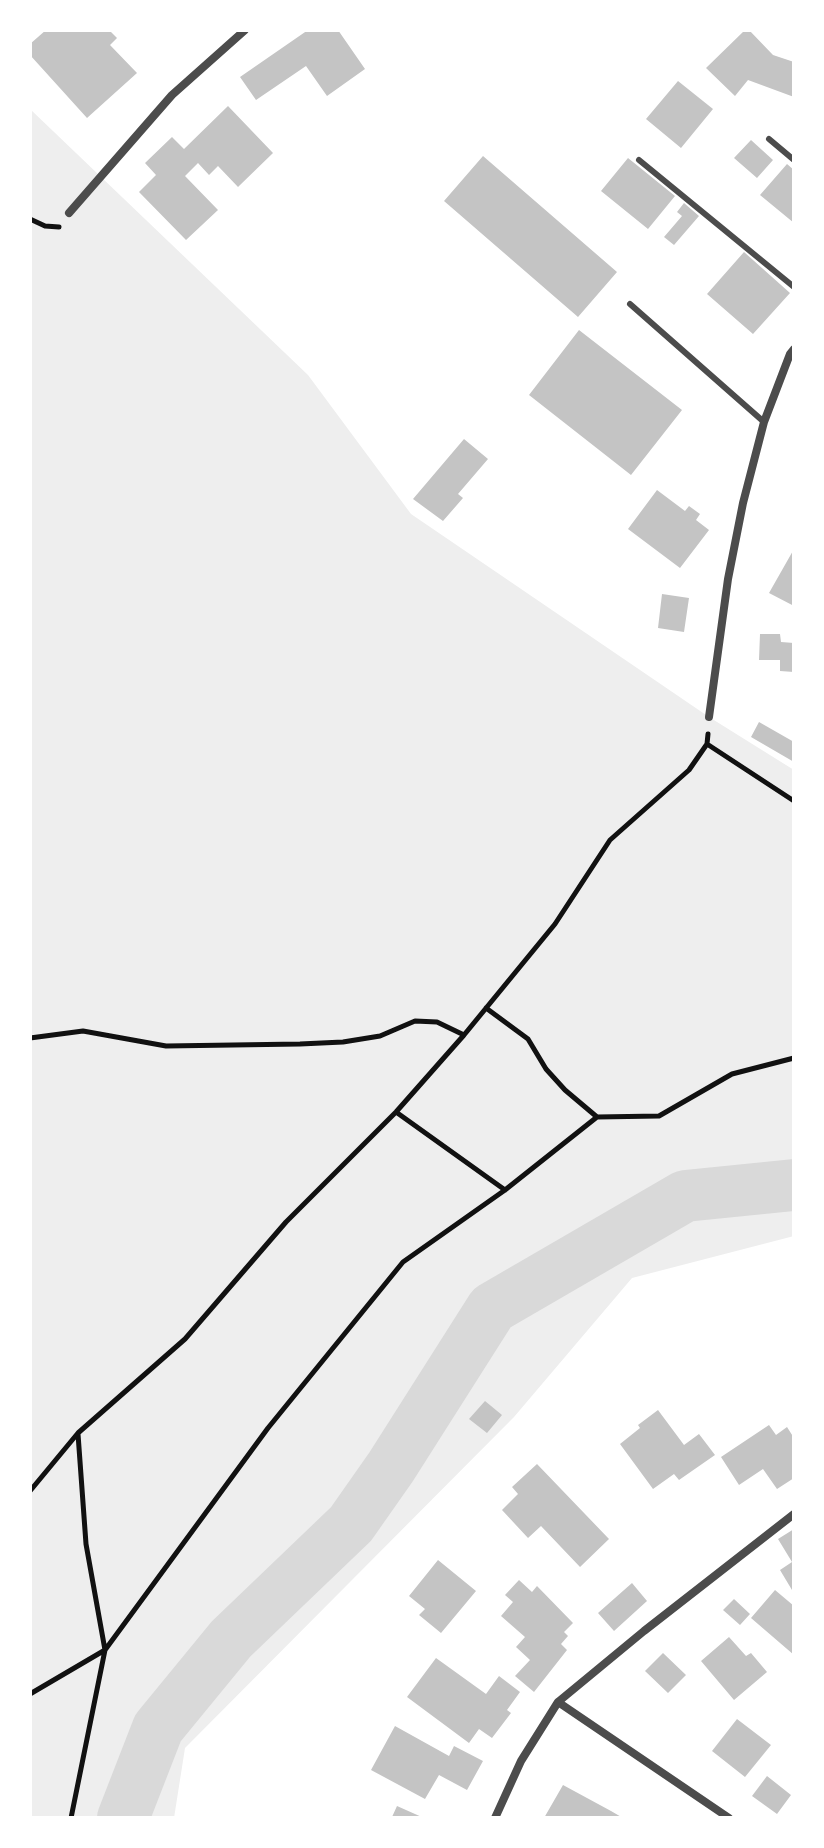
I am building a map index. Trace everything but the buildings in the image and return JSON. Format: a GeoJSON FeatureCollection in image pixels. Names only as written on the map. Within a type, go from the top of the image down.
{"type":"FeatureCollection","features":[{"type":"Feature","properties":{"kind":"street"},"geometry":{"type":"LineString","coordinates":[[69,213],[172,95],[245,30]]}},
{"type":"Feature","properties":{"kind":"street"},"geometry":{"type":"LineString","coordinates":[[709,717],[728,579],[743,503],[764,422],[794,349]]}},
{"type":"Feature","properties":{"kind":"street"},"geometry":{"type":"LineString","coordinates":[[495,1818],[521,1761],[558,1702],[794,1514]]}},
{"type":"Feature","properties":{"kind":"street"},"geometry":{"type":"LineString","coordinates":[[558,1702],[729,1818]]}},
{"type":"Feature","properties":{"kind":"lane"},"geometry":{"type":"LineString","coordinates":[[769,139],[794,160]]}},
{"type":"Feature","properties":{"kind":"lane"},"geometry":{"type":"LineString","coordinates":[[639,160],[794,287]]}},
{"type":"Feature","properties":{"kind":"lane"},"geometry":{"type":"LineString","coordinates":[[630,304],[764,422]]}},
{"type":"Feature","properties":{"kind":"path"},"geometry":{"type":"LineString","coordinates":[[30,1491],[78,1433],[185,1339],[286,1222],[396,1112],[464,1035],[555,924],[610,840],[689,770],[707,744],[709,717]]}},
{"type":"Feature","properties":{"kind":"path"},"geometry":{"type":"LineString","coordinates":[[707,744],[794,801]]}},
{"type":"Feature","properties":{"kind":"path"},"geometry":{"type":"LineString","coordinates":[[486,1008],[528,1039],[546,1069],[597,1117]]}},
{"type":"Feature","properties":{"kind":"path"},"geometry":{"type":"LineString","coordinates":[[30,1038],[83,1031],[166,1046],[314,1044],[380,1036],[415,1021],[437,1022],[464,1035]]}},
{"type":"Feature","properties":{"kind":"path"},"geometry":{"type":"LineString","coordinates":[[30,1694],[105,1650],[268,1428],[403,1262],[505,1190],[597,1117],[659,1116],[732,1074],[794,1058]]}},
{"type":"Feature","properties":{"kind":"path"},"geometry":{"type":"LineString","coordinates":[[396,1112],[505,1190]]}},
{"type":"Feature","properties":{"kind":"path"},"geometry":{"type":"LineString","coordinates":[[71,1818],[105,1650],[86,1544],[78,1433]]}},
{"type":"Feature","properties":{"kind":"shaded area"},"geometry":{"type":"Polygon","coordinates":[[[30,109],[308,375],[411,514],[709,717],[794,770],[794,1236],[632,1278],[514,1417],[185,1748],[174,1818],[30,1818],[30,109]]]}},
{"type":"Feature","properties":{"kind":"waterway"},"geometry":{"type":"LineString","coordinates":[[123,1818],[158,1728],[231,1639],[351,1524],[492,1308],[685,1196],[794,1185]]}}]}
